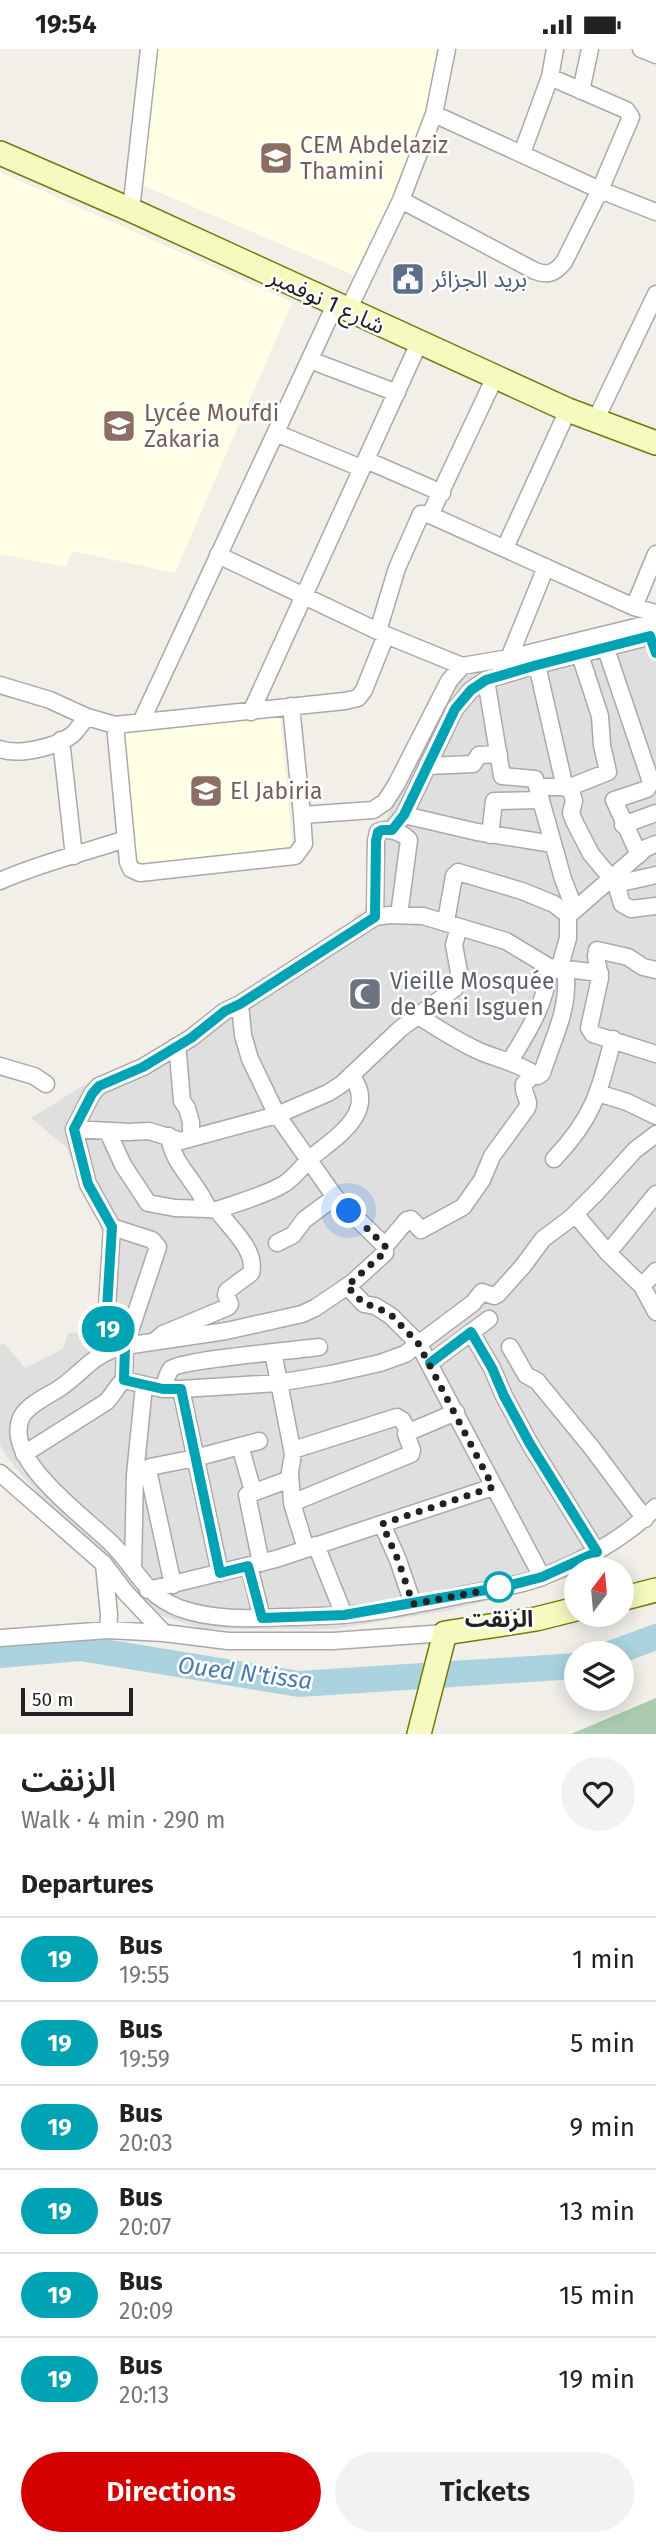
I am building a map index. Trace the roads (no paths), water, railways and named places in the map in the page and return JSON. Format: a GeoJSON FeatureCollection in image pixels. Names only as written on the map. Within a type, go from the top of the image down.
{"type":"FeatureCollection","features":[{"type":"Feature","properties":{"kind":"main road","name":"شارع 1 نوفمبر"},"geometry":{"type":"LineString","coordinates":[[0,153],[568,410],[656,443]]}},
{"type":"Feature","properties":{"kind":"main road"},"geometry":{"type":"LineString","coordinates":[[634,1596],[656,1590]]}},
{"type":"Feature","properties":{"kind":"main road"},"geometry":{"type":"LineString","coordinates":[[419,1734],[445,1633],[564,1612]]}},
{"type":"Feature","properties":{"kind":"street"},"geometry":{"type":"LineString","coordinates":[[131,210],[149,49]]}},
{"type":"Feature","properties":{"kind":"street"},"geometry":{"type":"LineString","coordinates":[[141,722],[310,360],[401,200],[433,114],[447,49]]}},
{"type":"Feature","properties":{"kind":"street"},"geometry":{"type":"LineString","coordinates":[[522,153],[550,77],[555,49]]}},
{"type":"Feature","properties":{"kind":"street"},"geometry":{"type":"LineString","coordinates":[[581,91],[590,49]]}},
{"type":"Feature","properties":{"kind":"street"},"geometry":{"type":"LineString","coordinates":[[641,49],[656,55]]}},
{"type":"Feature","properties":{"kind":"street"},"geometry":{"type":"LineString","coordinates":[[401,200],[544,274],[557,271],[600,190],[631,117],[626,110],[550,77]]}},
{"type":"Feature","properties":{"kind":"street"},"geometry":{"type":"LineString","coordinates":[[433,114],[600,190],[656,212]]}},
{"type":"Feature","properties":{"kind":"street"},"geometry":{"type":"LineString","coordinates":[[596,419],[656,294]]}},
{"type":"Feature","properties":{"kind":"street"},"geometry":{"type":"LineString","coordinates":[[251,712],[419,343]]}},
{"type":"Feature","properties":{"kind":"street"},"geometry":{"type":"LineString","coordinates":[[310,360],[397,393]]}},
{"type":"Feature","properties":{"kind":"street"},"geometry":{"type":"LineString","coordinates":[[430,515],[495,377]]}},
{"type":"Feature","properties":{"kind":"street"},"geometry":{"type":"LineString","coordinates":[[505,548],[568,410]]}},
{"type":"Feature","properties":{"kind":"street"},"geometry":{"type":"LineString","coordinates":[[276,433],[442,493]]}},
{"type":"Feature","properties":{"kind":"street"},"geometry":{"type":"LineString","coordinates":[[0,685],[50,700],[87,717],[115,725],[358,698],[364,690],[382,633],[397,568],[421,514],[430,515],[634,607],[656,613]]}},
{"type":"Feature","properties":{"kind":"street"},"geometry":{"type":"LineString","coordinates":[[634,607],[656,554]]}},
{"type":"Feature","properties":{"kind":"street"},"geometry":{"type":"LineString","coordinates":[[218,555],[382,633],[462,666]]}},
{"type":"Feature","properties":{"kind":"street"},"geometry":{"type":"LineString","coordinates":[[509,657],[546,567]]}},
{"type":"Feature","properties":{"kind":"street"},"geometry":{"type":"LineString","coordinates":[[302,815],[373,810],[385,802],[453,674],[462,666],[654,631]]}},
{"type":"Feature","properties":{"kind":"street"},"geometry":{"type":"LineString","coordinates":[[392,830],[404,815],[455,709],[471,690],[486,680],[606,649],[654,631]]}},
{"type":"Feature","properties":{"kind":"street"},"geometry":{"type":"LineString","coordinates":[[654,631],[656,653]]}},
{"type":"Feature","properties":{"kind":"street"},"geometry":{"type":"LineString","coordinates":[[606,649],[651,782],[647,789],[614,800],[623,825],[639,855]]}},
{"type":"Feature","properties":{"kind":"street"},"geometry":{"type":"LineString","coordinates":[[490,835],[494,801],[568,787],[604,775],[609,768],[601,745],[600,716],[580,655]]}},
{"type":"Feature","properties":{"kind":"street"},"geometry":{"type":"LineString","coordinates":[[537,665],[568,787],[574,801],[571,813],[579,833],[591,854],[614,881],[625,908],[656,906]]}},
{"type":"Feature","properties":{"kind":"street"},"geometry":{"type":"LineString","coordinates":[[486,680],[503,777],[535,779],[571,913],[568,938],[558,969],[536,1020],[510,1061]]}},
{"type":"Feature","properties":{"kind":"street"},"geometry":{"type":"LineString","coordinates":[[115,725],[129,867],[140,873],[299,854],[304,844],[291,706]]}},
{"type":"Feature","properties":{"kind":"street"},"geometry":{"type":"LineString","coordinates":[[0,749],[12,753],[24,752],[61,740],[72,735],[87,717]]}},
{"type":"Feature","properties":{"kind":"street"},"geometry":{"type":"LineString","coordinates":[[61,740],[74,856]]}},
{"type":"Feature","properties":{"kind":"street"},"geometry":{"type":"LineString","coordinates":[[427,765],[472,764],[479,754],[499,754]]}},
{"type":"Feature","properties":{"kind":"street"},"geometry":{"type":"LineString","coordinates":[[623,825],[656,813]]}},
{"type":"Feature","properties":{"kind":"street"},"geometry":{"type":"LineString","coordinates":[[404,815],[490,835],[553,843]]}},
{"type":"Feature","properties":{"kind":"street"},"geometry":{"type":"LineString","coordinates":[[375,917],[376,841],[380,831],[392,830],[406,837],[409,842],[399,915]]}},
{"type":"Feature","properties":{"kind":"street"},"geometry":{"type":"LineString","coordinates":[[0,881],[30,868],[125,839]]}},
{"type":"Feature","properties":{"kind":"street"},"geometry":{"type":"LineString","coordinates":[[571,913],[614,881],[646,848],[656,844]]}},
{"type":"Feature","properties":{"kind":"street"},"geometry":{"type":"LineString","coordinates":[[74,1129],[149,1131],[177,1141],[277,1115],[342,1084],[417,1015],[455,988],[459,972],[454,945],[454,876],[458,872],[522,891],[571,913]]}},
{"type":"Feature","properties":{"kind":"street"},"geometry":{"type":"LineString","coordinates":[[614,881],[656,875]]}},
{"type":"Feature","properties":{"kind":"street"},"geometry":{"type":"LineString","coordinates":[[124,1380],[107,1308],[112,1227],[88,1184],[74,1129],[99,1086],[143,1067],[191,1038],[225,1011],[375,917],[423,916],[506,941],[558,969],[600,973]]}},
{"type":"Feature","properties":{"kind":"street"},"geometry":{"type":"LineString","coordinates":[[656,970],[643,967],[628,957],[596,951],[600,973],[589,1030],[593,1034],[656,1054]]}},
{"type":"Feature","properties":{"kind":"street"},"geometry":{"type":"LineString","coordinates":[[417,1015],[460,1042],[510,1061],[538,1076],[542,1073],[559,1027],[567,993],[558,969]]}},
{"type":"Feature","properties":{"kind":"street"},"geometry":{"type":"LineString","coordinates":[[240,1004],[243,1035],[250,1059],[277,1115],[335,1198],[385,1246]]}},
{"type":"Feature","properties":{"kind":"street"},"geometry":{"type":"LineString","coordinates":[[555,1159],[580,1130],[598,1093],[612,1039]]}},
{"type":"Feature","properties":{"kind":"street"},"geometry":{"type":"LineString","coordinates":[[174,1047],[178,1054],[182,1101],[191,1122],[191,1138]]}},
{"type":"Feature","properties":{"kind":"street"},"geometry":{"type":"LineString","coordinates":[[0,1066],[34,1076],[46,1084]]}},
{"type":"Feature","properties":{"kind":"street"},"geometry":{"type":"LineString","coordinates":[[510,1347],[526,1375],[537,1381],[650,1513],[597,1552],[542,1577],[413,1604],[344,1615],[224,1618],[195,1613],[164,1601],[148,1590],[115,1547],[35,1470],[24,1454],[19,1439],[18,1426],[28,1409],[65,1384],[96,1356],[117,1348],[288,1319],[315,1308],[347,1286],[385,1253],[385,1246],[407,1220],[411,1219],[421,1230],[463,1207],[482,1180],[492,1156],[529,1105],[524,1094],[524,1084],[534,1074]]}},
{"type":"Feature","properties":{"kind":"street"},"geometry":{"type":"LineString","coordinates":[[108,1132],[123,1165],[148,1203],[213,1210],[286,1183],[308,1160],[346,1131],[353,1122],[359,1101],[358,1089],[351,1075]]}},
{"type":"Feature","properties":{"kind":"street"},"geometry":{"type":"LineString","coordinates":[[598,1093],[627,1102],[656,1116]]}},
{"type":"Feature","properties":{"kind":"street"},"geometry":{"type":"LineString","coordinates":[[24,1454],[106,1402],[124,1380],[163,1389],[278,1383],[380,1363],[405,1354],[473,1303],[481,1292],[494,1296],[498,1294],[543,1239],[575,1214],[635,1150],[656,1134]]}},
{"type":"Feature","properties":{"kind":"street"},"geometry":{"type":"LineString","coordinates":[[153,1343],[163,1334],[228,1307],[228,1291],[251,1273],[253,1267],[250,1254],[174,1158],[169,1136]]}},
{"type":"Feature","properties":{"kind":"street"},"geometry":{"type":"LineString","coordinates":[[608,1253],[656,1194]]}},
{"type":"Feature","properties":{"kind":"street"},"geometry":{"type":"LineString","coordinates":[[277,1243],[293,1235],[304,1220],[335,1198]]}},
{"type":"Feature","properties":{"kind":"street"},"geometry":{"type":"LineString","coordinates":[[575,1214],[608,1253],[642,1286],[656,1312]]}},
{"type":"Feature","properties":{"kind":"street"},"geometry":{"type":"LineString","coordinates":[[112,1227],[152,1240],[158,1247],[117,1348]]}},
{"type":"Feature","properties":{"kind":"street"},"geometry":{"type":"LineString","coordinates":[[642,1286],[656,1271]]}},
{"type":"Feature","properties":{"kind":"street"},"geometry":{"type":"LineString","coordinates":[[347,1286],[364,1304],[391,1315],[418,1343],[542,1577]]}},
{"type":"Feature","properties":{"kind":"street"},"geometry":{"type":"LineString","coordinates":[[430,1363],[489,1319]]}},
{"type":"Feature","properties":{"kind":"street"},"geometry":{"type":"LineString","coordinates":[[471,1332],[530,1444],[597,1552]]}},
{"type":"Feature","properties":{"kind":"street"},"geometry":{"type":"LineString","coordinates":[[163,1389],[169,1372],[175,1367],[213,1359],[319,1347]]}},
{"type":"Feature","properties":{"kind":"street"},"geometry":{"type":"LineString","coordinates":[[273,1352],[293,1450],[290,1479],[292,1503],[344,1615]]}},
{"type":"Feature","properties":{"kind":"street"},"geometry":{"type":"LineString","coordinates":[[133,1569],[135,1475],[144,1386]]}},
{"type":"Feature","properties":{"kind":"street"},"geometry":{"type":"LineString","coordinates":[[181,1389],[220,1573]]}},
{"type":"Feature","properties":{"kind":"street"},"geometry":{"type":"LineString","coordinates":[[292,1503],[411,1454],[406,1434],[409,1431],[456,1412]]}},
{"type":"Feature","properties":{"kind":"street"},"geometry":{"type":"LineString","coordinates":[[293,1450],[397,1417],[409,1431]]}},
{"type":"Feature","properties":{"kind":"street"},"geometry":{"type":"LineString","coordinates":[[173,1585],[148,1469],[259,1440]]}},
{"type":"Feature","properties":{"kind":"street"},"geometry":{"type":"LineString","coordinates":[[240,1446],[253,1491]]}},
{"type":"Feature","properties":{"kind":"street"},"geometry":{"type":"LineString","coordinates":[[0,1473],[104,1564],[126,1593],[164,1633]]}},
{"type":"Feature","properties":{"kind":"street"},"geometry":{"type":"LineString","coordinates":[[262,1618],[246,1496],[253,1491],[290,1479]]}},
{"type":"Feature","properties":{"kind":"street"},"geometry":{"type":"LineString","coordinates":[[148,1590],[255,1565],[493,1487]]}},
{"type":"Feature","properties":{"kind":"street"},"geometry":{"type":"LineString","coordinates":[[382,1524],[413,1604]]}},
{"type":"Feature","properties":{"kind":"street"},"geometry":{"type":"LineString","coordinates":[[104,1564],[108,1630]]}},
{"type":"Feature","properties":{"kind":"street"},"geometry":{"type":"LineString","coordinates":[[0,1638],[108,1630],[164,1633],[228,1641],[333,1641],[445,1633]]}},
{"type":"Feature","properties":{"kind":"waterway","name":"Oued N'tissa"},"geometry":{"type":"LineString","coordinates":[[634,1645],[656,1637]]}},
{"type":"Feature","properties":{"kind":"waterway","name":"Oued N'tissa"},"geometry":{"type":"LineString","coordinates":[[0,1655],[80,1648],[299,1684],[564,1667]]}},
{"type":"Feature","properties":{"kind":"place","name":"CEM Abdelaziz Thamini"},"geometry":{"type":"Point","coordinates":[276,158]}},
{"type":"Feature","properties":{"kind":"place","name":"بريد الجزائر"},"geometry":{"type":"Point","coordinates":[408,279]}},
{"type":"Feature","properties":{"kind":"place","name":"Lycée Moufdi Zakaria"},"geometry":{"type":"Point","coordinates":[119,426]}},
{"type":"Feature","properties":{"kind":"place","name":"El Jabiria"},"geometry":{"type":"Point","coordinates":[206,791]}},
{"type":"Feature","properties":{"kind":"place","name":"Vieille Mosquée de Beni Isguen"},"geometry":{"type":"Point","coordinates":[365,994]}},
{"type":"Feature","properties":{"kind":"place","name":"الزنقت"},"geometry":{"type":"Point","coordinates":[499,1587]}}]}
